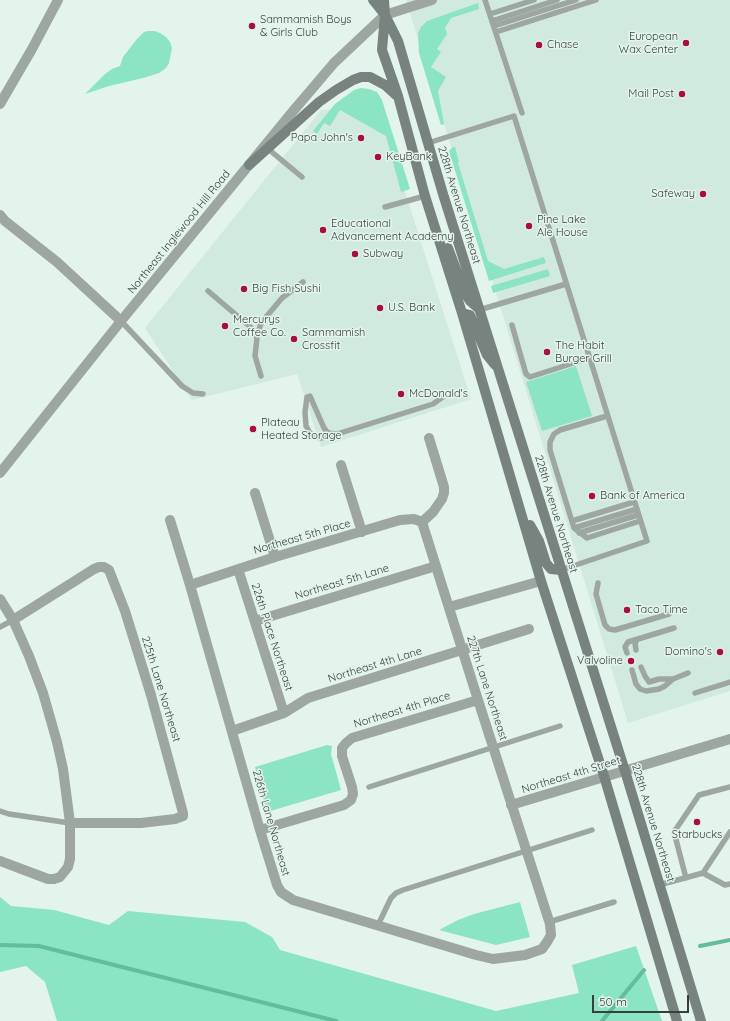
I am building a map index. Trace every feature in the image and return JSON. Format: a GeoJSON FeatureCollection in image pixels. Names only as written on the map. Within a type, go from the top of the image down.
{"type":"FeatureCollection","features":[{"type":"Feature","properties":{"kind":"main road","name":"228th Avenue Northeast"},"geometry":{"type":"LineString","coordinates":[[373,0],[385,15],[398,41],[479,310],[625,771],[701,1021]]}},
{"type":"Feature","properties":{"kind":"main road","name":"228th Avenue Northeast"},"geometry":{"type":"LineString","coordinates":[[384,0],[385,15],[382,50],[398,96],[434,226],[462,313],[542,581],[604,776],[677,1021]]}},
{"type":"Feature","properties":{"kind":"main road"},"geometry":{"type":"LineString","coordinates":[[249,165],[266,147],[319,102],[353,80],[361,77],[370,77],[385,85],[398,96]]}},
{"type":"Feature","properties":{"kind":"main road"},"geometry":{"type":"LineString","coordinates":[[434,226],[445,242],[465,293],[470,301],[479,310]]}},
{"type":"Feature","properties":{"kind":"main road"},"geometry":{"type":"LineString","coordinates":[[462,313],[470,315],[486,355],[498,368]]}},
{"type":"Feature","properties":{"kind":"main road"},"geometry":{"type":"LineString","coordinates":[[521,511],[539,541],[546,563],[551,569],[561,570]]}},
{"type":"Feature","properties":{"kind":"street"},"geometry":{"type":"LineString","coordinates":[[0,104],[58,0]]}},
{"type":"Feature","properties":{"kind":"street"},"geometry":{"type":"LineString","coordinates":[[266,147],[294,110],[334,63],[385,15],[432,0]]}},
{"type":"Feature","properties":{"kind":"street","name":"Northeast Inglewood Hill Road"},"geometry":{"type":"LineString","coordinates":[[0,473],[249,165]]}},
{"type":"Feature","properties":{"kind":"street"},"geometry":{"type":"LineString","coordinates":[[0,215],[5,221],[57,262],[121,322]]}},
{"type":"Feature","properties":{"kind":"street"},"geometry":{"type":"LineString","coordinates":[[422,522],[433,512],[442,499],[444,493],[444,487],[429,438]]}},
{"type":"Feature","properties":{"kind":"street"},"geometry":{"type":"LineString","coordinates":[[341,465],[362,532]]}},
{"type":"Feature","properties":{"kind":"street"},"geometry":{"type":"LineString","coordinates":[[254,493],[274,557]]}},
{"type":"Feature","properties":{"kind":"street","name":"Northeast 5th Place"},"geometry":{"type":"LineString","coordinates":[[190,585],[238,568],[400,520],[414,519],[422,522]]}},
{"type":"Feature","properties":{"kind":"street","name":"226th Lane Northeast"},"geometry":{"type":"LineString","coordinates":[[170,520],[260,830],[277,885],[281,892],[293,900],[493,959],[524,955],[542,948]]}},
{"type":"Feature","properties":{"kind":"street","name":"227th Lane Northeast"},"geometry":{"type":"LineString","coordinates":[[422,522],[549,922],[551,935],[542,948]]}},
{"type":"Feature","properties":{"kind":"street","name":"225th Lane Northeast"},"geometry":{"type":"LineString","coordinates":[[13,620],[99,566],[109,570],[125,611],[151,695],[183,813],[183,816],[175,819],[141,823],[70,823]]}},
{"type":"Feature","properties":{"kind":"street","name":"Northeast 5th Lane"},"geometry":{"type":"LineString","coordinates":[[255,621],[436,566]]}},
{"type":"Feature","properties":{"kind":"street","name":"226th Place Northeast"},"geometry":{"type":"LineString","coordinates":[[238,568],[284,714]]}},
{"type":"Feature","properties":{"kind":"street"},"geometry":{"type":"LineString","coordinates":[[449,607],[542,581]]}},
{"type":"Feature","properties":{"kind":"street"},"geometry":{"type":"LineString","coordinates":[[0,599],[13,620],[43,693],[61,762],[67,792],[70,823],[70,859],[68,867],[60,877],[48,879],[0,861]]}},
{"type":"Feature","properties":{"kind":"street","name":"Northeast 4th Lane"},"geometry":{"type":"LineString","coordinates":[[232,731],[284,714],[308,698],[529,629]]}},
{"type":"Feature","properties":{"kind":"street","name":"Northeast 4th Place"},"geometry":{"type":"LineString","coordinates":[[260,830],[344,805],[351,800],[353,794],[352,787],[342,756],[342,748],[352,738],[478,700]]}},
{"type":"Feature","properties":{"kind":"street","name":"Northeast 4th Street"},"geometry":{"type":"LineString","coordinates":[[511,805],[730,739]]}},
{"type":"Feature","properties":{"kind":"lane"},"geometry":{"type":"LineString","coordinates":[[485,0],[522,113]]}},
{"type":"Feature","properties":{"kind":"lane"},"geometry":{"type":"LineString","coordinates":[[490,14],[534,0]]}},
{"type":"Feature","properties":{"kind":"lane"},"geometry":{"type":"LineString","coordinates":[[494,27],[557,0]]}},
{"type":"Feature","properties":{"kind":"lane"},"geometry":{"type":"LineString","coordinates":[[494,27],[576,0]]}},
{"type":"Feature","properties":{"kind":"lane"},"geometry":{"type":"LineString","coordinates":[[494,27],[596,0]]}},
{"type":"Feature","properties":{"kind":"lane"},"geometry":{"type":"LineString","coordinates":[[428,143],[514,116],[647,541],[561,570]]}},
{"type":"Feature","properties":{"kind":"lane"},"geometry":{"type":"LineString","coordinates":[[266,147],[302,177]]}},
{"type":"Feature","properties":{"kind":"lane"},"geometry":{"type":"LineString","coordinates":[[385,207],[425,196]]}},
{"type":"Feature","properties":{"kind":"lane"},"geometry":{"type":"LineString","coordinates":[[261,376],[255,356],[257,338],[261,323],[282,298],[303,282]]}},
{"type":"Feature","properties":{"kind":"lane"},"geometry":{"type":"LineString","coordinates":[[479,310],[566,284]]}},
{"type":"Feature","properties":{"kind":"lane"},"geometry":{"type":"LineString","coordinates":[[208,291],[250,326],[257,338]]}},
{"type":"Feature","properties":{"kind":"lane"},"geometry":{"type":"LineString","coordinates":[[121,322],[182,386],[193,393],[203,394]]}},
{"type":"Feature","properties":{"kind":"lane"},"geometry":{"type":"LineString","coordinates":[[512,325],[526,374],[530,377],[589,358]]}},
{"type":"Feature","properties":{"kind":"lane"},"geometry":{"type":"LineString","coordinates":[[337,434],[328,433],[324,428],[308,397],[305,412],[306,426],[316,437],[321,438],[337,434],[433,404],[444,396]]}},
{"type":"Feature","properties":{"kind":"lane"},"geometry":{"type":"LineString","coordinates":[[607,416],[560,430],[554,434],[550,442],[550,450],[574,528],[587,538],[640,521]]}},
{"type":"Feature","properties":{"kind":"lane"},"geometry":{"type":"LineString","coordinates":[[572,521],[634,502]]}},
{"type":"Feature","properties":{"kind":"lane"},"geometry":{"type":"LineString","coordinates":[[574,528],[637,512]]}},
{"type":"Feature","properties":{"kind":"lane"},"geometry":{"type":"LineString","coordinates":[[580,533],[637,512]]}},
{"type":"Feature","properties":{"kind":"lane"},"geometry":{"type":"LineString","coordinates":[[598,583],[596,594],[605,624],[609,629],[615,630],[670,614]]}},
{"type":"Feature","properties":{"kind":"lane"},"geometry":{"type":"LineString","coordinates":[[0,626],[13,620]]}},
{"type":"Feature","properties":{"kind":"lane"},"geometry":{"type":"LineString","coordinates":[[627,653],[625,647],[627,643],[674,628]]}},
{"type":"Feature","properties":{"kind":"lane"},"geometry":{"type":"LineString","coordinates":[[636,650],[635,642],[638,639]]}},
{"type":"Feature","properties":{"kind":"lane"},"geometry":{"type":"LineString","coordinates":[[642,667],[644,676],[649,682],[659,679],[673,679],[688,673]]}},
{"type":"Feature","properties":{"kind":"lane"},"geometry":{"type":"LineString","coordinates":[[632,670],[636,684],[640,689],[646,691],[659,689],[666,686],[673,679]]}},
{"type":"Feature","properties":{"kind":"lane"},"geometry":{"type":"LineString","coordinates":[[695,693],[730,682]]}},
{"type":"Feature","properties":{"kind":"lane"},"geometry":{"type":"LineString","coordinates":[[368,787],[560,726]]}},
{"type":"Feature","properties":{"kind":"lane"},"geometry":{"type":"LineString","coordinates":[[686,878],[674,832],[699,796],[730,787]]}},
{"type":"Feature","properties":{"kind":"lane"},"geometry":{"type":"LineString","coordinates":[[0,811],[9,814],[70,823]]}},
{"type":"Feature","properties":{"kind":"lane"},"geometry":{"type":"LineString","coordinates":[[378,925],[391,898],[402,890],[592,830]]}},
{"type":"Feature","properties":{"kind":"lane"},"geometry":{"type":"LineString","coordinates":[[659,885],[703,873],[730,832]]}},
{"type":"Feature","properties":{"kind":"lane"},"geometry":{"type":"LineString","coordinates":[[703,873],[725,885],[730,884]]}},
{"type":"Feature","properties":{"kind":"lane"},"geometry":{"type":"LineString","coordinates":[[549,922],[614,902]]}},
{"type":"Feature","properties":{"kind":"shaded area"},"geometry":{"type":"Polygon","coordinates":[[[406,0],[730,0],[730,691],[628,723],[406,0]]]}},
{"type":"Feature","properties":{"kind":"shaded area"},"geometry":{"type":"Polygon","coordinates":[[[378,107],[471,399],[321,447],[297,374],[192,400],[145,328],[321,110],[378,107]]]}},
{"type":"Feature","properties":{"kind":"green space"},"geometry":{"type":"Polygon","coordinates":[[[478,3],[479,9],[451,18],[445,28],[447,34],[437,49],[441,52],[431,67],[446,77],[438,91],[444,124],[441,125],[419,53],[418,33],[427,21],[478,3]]]}},
{"type":"Feature","properties":{"kind":"green space"},"geometry":{"type":"Polygon","coordinates":[[[148,31],[160,33],[170,42],[172,48],[169,63],[166,68],[159,73],[85,94],[105,74],[120,66],[123,57],[137,39],[144,32],[148,31]]]}},
{"type":"Feature","properties":{"kind":"green space"},"geometry":{"type":"Polygon","coordinates":[[[361,88],[377,92],[382,100],[410,189],[401,192],[386,136],[340,110],[330,126],[324,123],[317,134],[313,131],[335,104],[354,90],[361,88]]]}},
{"type":"Feature","properties":{"kind":"green space"},"geometry":{"type":"Polygon","coordinates":[[[455,147],[458,163],[488,261],[504,269],[544,257],[546,263],[489,281],[449,151],[455,147]]]}},
{"type":"Feature","properties":{"kind":"green space"},"geometry":{"type":"Polygon","coordinates":[[[548,269],[550,276],[493,293],[491,286],[548,269]]]}},
{"type":"Feature","properties":{"kind":"green space"},"geometry":{"type":"Polygon","coordinates":[[[576,366],[592,416],[542,431],[526,382],[576,366]]]}},
{"type":"Feature","properties":{"kind":"green space"},"geometry":{"type":"Polygon","coordinates":[[[327,745],[332,746],[331,754],[341,790],[267,812],[255,767],[327,745]]]}},
{"type":"Feature","properties":{"kind":"green space"},"geometry":{"type":"Polygon","coordinates":[[[0,897],[11,906],[54,910],[109,925],[128,911],[245,922],[272,937],[280,950],[496,1011],[579,993],[572,965],[636,946],[662,1021],[57,1021],[45,982],[26,966],[0,972],[0,897]]]}},
{"type":"Feature","properties":{"kind":"green space"},"geometry":{"type":"Polygon","coordinates":[[[520,902],[530,937],[496,945],[439,930],[474,914],[520,902]]]}},
{"type":"Feature","properties":{"kind":"waterway"},"geometry":{"type":"LineString","coordinates":[[700,946],[730,940]]}},
{"type":"Feature","properties":{"kind":"waterway"},"geometry":{"type":"LineString","coordinates":[[0,945],[39,946],[336,1021]]}},
{"type":"Feature","properties":{"kind":"waterway"},"geometry":{"type":"LineString","coordinates":[[602,1021],[644,970]]}},
{"type":"Feature","properties":{"kind":"place","name":"Sammamish Boys & Girls Club"},"geometry":{"type":"Point","coordinates":[252,26]}},
{"type":"Feature","properties":{"kind":"place","name":"European Wax Center"},"geometry":{"type":"Point","coordinates":[686,43]}},
{"type":"Feature","properties":{"kind":"place","name":"Chase"},"geometry":{"type":"Point","coordinates":[539,45]}},
{"type":"Feature","properties":{"kind":"place","name":"Mail Post"},"geometry":{"type":"Point","coordinates":[682,94]}},
{"type":"Feature","properties":{"kind":"place","name":"Papa John's"},"geometry":{"type":"Point","coordinates":[361,138]}},
{"type":"Feature","properties":{"kind":"place","name":"KeyBank"},"geometry":{"type":"Point","coordinates":[378,157]}},
{"type":"Feature","properties":{"kind":"place","name":"Safeway"},"geometry":{"type":"Point","coordinates":[703,194]}},
{"type":"Feature","properties":{"kind":"place","name":"Pine Lake Ale House"},"geometry":{"type":"Point","coordinates":[529,226]}},
{"type":"Feature","properties":{"kind":"place","name":"Educational Advancement Academy"},"geometry":{"type":"Point","coordinates":[323,230]}},
{"type":"Feature","properties":{"kind":"place","name":"Subway"},"geometry":{"type":"Point","coordinates":[355,254]}},
{"type":"Feature","properties":{"kind":"place","name":"Big Fish Sushi"},"geometry":{"type":"Point","coordinates":[244,289]}},
{"type":"Feature","properties":{"kind":"place","name":"U.S. Bank"},"geometry":{"type":"Point","coordinates":[380,308]}},
{"type":"Feature","properties":{"kind":"place","name":"Mercurys Coffee Co."},"geometry":{"type":"Point","coordinates":[225,326]}},
{"type":"Feature","properties":{"kind":"place","name":"Sammamish Crossfit"},"geometry":{"type":"Point","coordinates":[294,339]}},
{"type":"Feature","properties":{"kind":"place","name":"The Habit Burger Grill"},"geometry":{"type":"Point","coordinates":[547,352]}},
{"type":"Feature","properties":{"kind":"place","name":"McDonald's"},"geometry":{"type":"Point","coordinates":[401,394]}},
{"type":"Feature","properties":{"kind":"place","name":"Plateau Heated Storage"},"geometry":{"type":"Point","coordinates":[253,429]}},
{"type":"Feature","properties":{"kind":"place","name":"Bank of America"},"geometry":{"type":"Point","coordinates":[592,496]}},
{"type":"Feature","properties":{"kind":"place","name":"Taco Time"},"geometry":{"type":"Point","coordinates":[627,610]}},
{"type":"Feature","properties":{"kind":"place","name":"Domino's"},"geometry":{"type":"Point","coordinates":[720,652]}},
{"type":"Feature","properties":{"kind":"place","name":"Valvoline"},"geometry":{"type":"Point","coordinates":[631,661]}},
{"type":"Feature","properties":{"kind":"place","name":"Starbucks"},"geometry":{"type":"Point","coordinates":[697,822]}}]}
